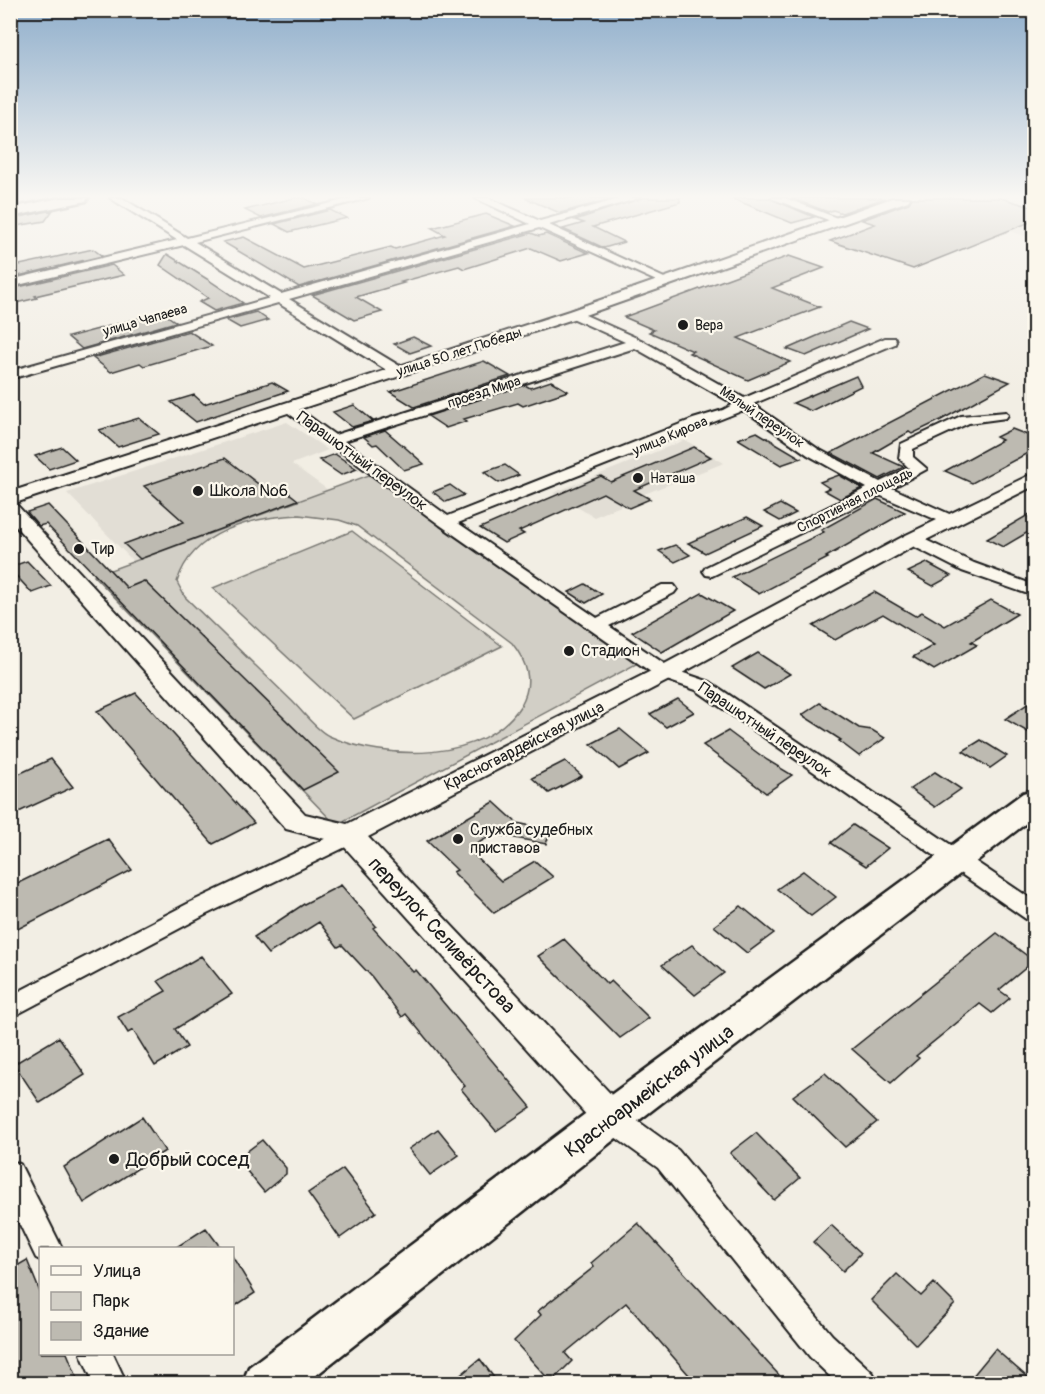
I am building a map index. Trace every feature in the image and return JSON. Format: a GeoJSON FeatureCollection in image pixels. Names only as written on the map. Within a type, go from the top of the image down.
{"type":"FeatureCollection","features":[{"type":"Feature","properties":{"kind":"main road","name":"Красноармейская улица"},"geometry":{"type":"LineString","coordinates":[[266,1383],[612,1118],[1035,801]]}},
{"type":"Feature","properties":{"kind":"street"},"geometry":{"type":"LineString","coordinates":[[10,284],[97,263]]}},
{"type":"Feature","properties":{"kind":"street"},"geometry":{"type":"LineString","coordinates":[[219,263],[398,371]]}},
{"type":"Feature","properties":{"kind":"street","name":"улица Чапаева"},"geometry":{"type":"LineString","coordinates":[[10,375],[400,263]]}},
{"type":"Feature","properties":{"kind":"street"},"geometry":{"type":"LineString","coordinates":[[625,263],[667,282]]}},
{"type":"Feature","properties":{"kind":"street","name":"улица 50 лет Победы"},"geometry":{"type":"LineString","coordinates":[[10,499],[574,314],[721,263]]}},
{"type":"Feature","properties":{"kind":"street","name":"Малый переулок"},"geometry":{"type":"LineString","coordinates":[[574,314],[636,344],[743,403],[813,452],[880,489],[950,520]]}},
{"type":"Feature","properties":{"kind":"street","name":"улица Кирова"},"geometry":{"type":"LineString","coordinates":[[446,522],[627,454],[702,421],[736,411],[743,403],[890,341]]}},
{"type":"Feature","properties":{"kind":"street","name":"проезд Мира"},"geometry":{"type":"LineString","coordinates":[[333,440],[636,344]]}},
{"type":"Feature","properties":{"kind":"street","name":"Парашютный переулок"},"geometry":{"type":"LineString","coordinates":[[287,407],[446,522],[665,673],[704,686],[1035,913]]}},
{"type":"Feature","properties":{"kind":"street","name":"Спортивная площадь"},"geometry":{"type":"LineString","coordinates":[[712,571],[919,469],[906,458],[906,447],[966,419],[1001,415]]}},
{"type":"Feature","properties":{"kind":"street","name":"Красногвардейская улица"},"geometry":{"type":"LineString","coordinates":[[10,1008],[199,908],[350,835],[665,673],[913,539],[1035,479]]}},
{"type":"Feature","properties":{"kind":"street"},"geometry":{"type":"LineString","coordinates":[[10,507],[296,822],[350,835]]}},
{"type":"Feature","properties":{"kind":"street"},"geometry":{"type":"LineString","coordinates":[[913,539],[968,567],[1035,591]]}},
{"type":"Feature","properties":{"kind":"street"},"geometry":{"type":"LineString","coordinates":[[596,626],[668,589]]}},
{"type":"Feature","properties":{"kind":"street","name":"переулок Селивёрстова"},"geometry":{"type":"LineString","coordinates":[[350,835],[612,1118],[668,1159],[821,1346],[862,1383]]}},
{"type":"Feature","properties":{"kind":"street"},"geometry":{"type":"LineString","coordinates":[[10,1173],[46,1247]]}},
{"type":"Feature","properties":{"kind":"street"},"geometry":{"type":"LineString","coordinates":[[98,1355],[111,1383]]}},
{"type":"Feature","properties":{"kind":"shaded area","name":"Школа №6"},"geometry":{"type":"Polygon","coordinates":[[[287,422],[328,450],[292,464],[328,490],[140,559],[133,561],[67,493],[287,422]]]}},
{"type":"Feature","properties":{"kind":"shaded area","name":"Наташа"},"geometry":{"type":"Polygon","coordinates":[[[685,440],[724,463],[644,494],[650,499],[629,508],[623,505],[594,517],[553,493],[685,440]]]}},
{"type":"Feature","properties":{"kind":"green space","name":"Стадион"},"geometry":{"type":"Polygon","coordinates":[[[369,475],[638,663],[336,825],[94,576],[369,475]],[[299,515],[281,516],[226,530],[196,550],[185,565],[177,582],[185,597],[315,725],[329,736],[378,750],[432,752],[459,747],[484,738],[505,724],[521,705],[528,680],[522,657],[512,643],[357,526],[339,520],[299,515]]]}},
{"type":"Feature","properties":{"kind":"green space"},"geometry":{"type":"Polygon","coordinates":[[[352,531],[502,646],[354,719],[213,588],[352,531]]]}},
{"type":"Feature","properties":{"kind":"building"},"geometry":{"type":"Polygon","coordinates":[[[28,263],[73,263],[10,278],[10,267],[28,263]]]}},
{"type":"Feature","properties":{"kind":"building"},"geometry":{"type":"Polygon","coordinates":[[[161,263],[181,263],[243,303],[214,311],[199,302],[208,298],[160,265],[161,263]]]}},
{"type":"Feature","properties":{"kind":"building"},"geometry":{"type":"Polygon","coordinates":[[[259,263],[293,263],[304,269],[328,263],[384,263],[299,287],[259,263]]]}},
{"type":"Feature","properties":{"kind":"building"},"geometry":{"type":"Polygon","coordinates":[[[425,263],[483,263],[464,269],[459,266],[356,297],[382,312],[354,320],[312,295],[425,263]]]}},
{"type":"Feature","properties":{"kind":"building"},"geometry":{"type":"Polygon","coordinates":[[[770,263],[810,263],[824,268],[772,288],[820,307],[738,338],[790,362],[748,380],[689,353],[693,351],[649,332],[654,330],[624,317],[770,263]]]}},
{"type":"Feature","properties":{"kind":"building"},"geometry":{"type":"Polygon","coordinates":[[[895,263],[928,263],[913,269],[895,263]]]}},
{"type":"Feature","properties":{"kind":"building"},"geometry":{"type":"Polygon","coordinates":[[[112,265],[124,275],[35,296],[37,298],[16,303],[10,298],[10,289],[112,265]]]}},
{"type":"Feature","properties":{"kind":"building"},"geometry":{"type":"Polygon","coordinates":[[[162,312],[176,322],[82,349],[68,337],[162,312]]]}},
{"type":"Feature","properties":{"kind":"building"},"geometry":{"type":"Polygon","coordinates":[[[256,312],[268,320],[240,328],[226,320],[256,312]]]}},
{"type":"Feature","properties":{"kind":"building"},"geometry":{"type":"Polygon","coordinates":[[[849,322],[868,329],[806,356],[787,349],[849,322]]]}},
{"type":"Feature","properties":{"kind":"building"},"geometry":{"type":"Polygon","coordinates":[[[189,331],[212,346],[144,366],[140,363],[111,372],[93,358],[189,331]]]}},
{"type":"Feature","properties":{"kind":"building"},"geometry":{"type":"Polygon","coordinates":[[[413,337],[431,346],[410,353],[394,344],[413,337]]]}},
{"type":"Feature","properties":{"kind":"building"},"geometry":{"type":"Polygon","coordinates":[[[484,361],[510,376],[414,407],[390,392],[484,361]]]}},
{"type":"Feature","properties":{"kind":"building"},"geometry":{"type":"Polygon","coordinates":[[[985,373],[1010,382],[941,420],[912,434],[909,432],[873,453],[904,467],[880,479],[831,453],[985,373]]]}},
{"type":"Feature","properties":{"kind":"building"},"geometry":{"type":"Polygon","coordinates":[[[856,376],[861,386],[811,411],[793,403],[856,376]]]}},
{"type":"Feature","properties":{"kind":"building"},"geometry":{"type":"Polygon","coordinates":[[[551,381],[568,391],[523,406],[518,403],[464,419],[467,421],[446,428],[428,416],[525,385],[530,388],[551,381]]]}},
{"type":"Feature","properties":{"kind":"building"},"geometry":{"type":"Polygon","coordinates":[[[272,382],[288,391],[196,422],[171,402],[194,395],[204,404],[272,382]]]}},
{"type":"Feature","properties":{"kind":"building"},"geometry":{"type":"Polygon","coordinates":[[[354,405],[373,421],[352,427],[333,412],[354,405]]]}},
{"type":"Feature","properties":{"kind":"building"},"geometry":{"type":"Polygon","coordinates":[[[139,418],[159,434],[118,447],[99,430],[139,418]]]}},
{"type":"Feature","properties":{"kind":"building"},"geometry":{"type":"Polygon","coordinates":[[[1012,429],[1035,438],[1035,449],[972,483],[945,471],[1002,440],[996,437],[1012,429]]]}},
{"type":"Feature","properties":{"kind":"building"},"geometry":{"type":"Polygon","coordinates":[[[385,430],[424,464],[404,470],[377,444],[373,445],[364,437],[385,430]]]}},
{"type":"Feature","properties":{"kind":"building"},"geometry":{"type":"Polygon","coordinates":[[[757,432],[801,458],[781,465],[738,439],[757,432]]]}},
{"type":"Feature","properties":{"kind":"building"},"geometry":{"type":"Polygon","coordinates":[[[62,447],[76,460],[49,469],[35,456],[62,447]]]}},
{"type":"Feature","properties":{"kind":"building"},"geometry":{"type":"Polygon","coordinates":[[[694,447],[711,457],[634,490],[650,499],[629,508],[603,493],[519,531],[524,534],[504,543],[480,528],[601,476],[611,482],[694,447]]]}},
{"type":"Feature","properties":{"kind":"building"},"geometry":{"type":"Polygon","coordinates":[[[335,454],[357,469],[341,475],[319,460],[335,454]]]}},
{"type":"Feature","properties":{"kind":"building"},"geometry":{"type":"Polygon","coordinates":[[[225,458],[271,494],[284,489],[298,500],[140,559],[124,544],[184,522],[144,486],[225,458]]]}},
{"type":"Feature","properties":{"kind":"building"},"geometry":{"type":"Polygon","coordinates":[[[505,465],[519,475],[499,483],[484,472],[505,465]]]}},
{"type":"Feature","properties":{"kind":"building"},"geometry":{"type":"Polygon","coordinates":[[[839,475],[862,488],[840,499],[824,490],[829,488],[820,482],[839,475]]]}},
{"type":"Feature","properties":{"kind":"building"},"geometry":{"type":"Polygon","coordinates":[[[450,485],[464,495],[446,502],[433,492],[450,485]]]}},
{"type":"Feature","properties":{"kind":"building"},"geometry":{"type":"Polygon","coordinates":[[[877,499],[905,512],[826,557],[828,558],[759,594],[732,577],[824,532],[821,530],[877,499]]]}},
{"type":"Feature","properties":{"kind":"building"},"geometry":{"type":"Polygon","coordinates":[[[780,504],[796,513],[780,521],[764,512],[780,504]]]}},
{"type":"Feature","properties":{"kind":"building"},"geometry":{"type":"Polygon","coordinates":[[[48,505],[127,588],[144,581],[339,772],[303,790],[46,524],[39,526],[27,512],[48,505]]]}},
{"type":"Feature","properties":{"kind":"building"},"geometry":{"type":"Polygon","coordinates":[[[1035,511],[1035,528],[1003,547],[987,539],[1035,511]]]}},
{"type":"Feature","properties":{"kind":"building"},"geometry":{"type":"Polygon","coordinates":[[[747,517],[763,526],[705,553],[688,543],[747,517]]]}},
{"type":"Feature","properties":{"kind":"building"},"geometry":{"type":"Polygon","coordinates":[[[675,545],[690,555],[675,562],[659,551],[675,545]]]}},
{"type":"Feature","properties":{"kind":"building"},"geometry":{"type":"Polygon","coordinates":[[[27,561],[51,586],[32,593],[10,569],[10,567],[27,561]]]}},
{"type":"Feature","properties":{"kind":"building"},"geometry":{"type":"Polygon","coordinates":[[[927,563],[951,576],[933,586],[908,572],[927,563]]]}},
{"type":"Feature","properties":{"kind":"building"},"geometry":{"type":"Polygon","coordinates":[[[585,584],[602,594],[586,603],[569,592],[585,584]]]}},
{"type":"Feature","properties":{"kind":"building"},"geometry":{"type":"Polygon","coordinates":[[[874,592],[915,616],[922,612],[945,626],[991,600],[1017,614],[971,642],[977,645],[934,670],[913,657],[934,645],[883,614],[835,640],[813,626],[874,592]]]}},
{"type":"Feature","properties":{"kind":"building"},"geometry":{"type":"Polygon","coordinates":[[[702,593],[733,611],[662,652],[632,632],[702,593]]]}},
{"type":"Feature","properties":{"kind":"building"},"geometry":{"type":"Polygon","coordinates":[[[758,653],[790,674],[764,689],[732,668],[758,653]]]}},
{"type":"Feature","properties":{"kind":"building"},"geometry":{"type":"Polygon","coordinates":[[[136,693],[254,823],[213,844],[97,711],[136,693]]]}},
{"type":"Feature","properties":{"kind":"building"},"geometry":{"type":"Polygon","coordinates":[[[678,699],[694,712],[666,727],[650,714],[678,699]]]}},
{"type":"Feature","properties":{"kind":"building"},"geometry":{"type":"Polygon","coordinates":[[[1035,699],[1035,736],[1005,719],[1035,699]]]}},
{"type":"Feature","properties":{"kind":"building"},"geometry":{"type":"Polygon","coordinates":[[[820,703],[859,728],[872,730],[885,738],[859,756],[839,741],[841,740],[802,715],[820,703]]]}},
{"type":"Feature","properties":{"kind":"building"},"geometry":{"type":"Polygon","coordinates":[[[620,729],[649,753],[619,769],[591,744],[620,729]]]}},
{"type":"Feature","properties":{"kind":"building"},"geometry":{"type":"Polygon","coordinates":[[[728,731],[767,760],[792,775],[766,793],[703,745],[728,731]]]}},
{"type":"Feature","properties":{"kind":"building"},"geometry":{"type":"Polygon","coordinates":[[[981,740],[1007,756],[990,768],[963,751],[981,740]]]}},
{"type":"Feature","properties":{"kind":"building"},"geometry":{"type":"Polygon","coordinates":[[[51,759],[73,787],[10,816],[10,778],[51,759]]]}},
{"type":"Feature","properties":{"kind":"building"},"geometry":{"type":"Polygon","coordinates":[[[565,761],[582,776],[549,793],[532,778],[565,761]]]}},
{"type":"Feature","properties":{"kind":"building"},"geometry":{"type":"Polygon","coordinates":[[[935,772],[961,789],[935,807],[910,789],[935,772]]]}},
{"type":"Feature","properties":{"kind":"building"},"geometry":{"type":"Polygon","coordinates":[[[494,802],[517,823],[551,830],[546,844],[494,834],[468,849],[501,881],[535,861],[553,877],[494,913],[453,872],[457,870],[427,841],[494,802]]]}},
{"type":"Feature","properties":{"kind":"building"},"geometry":{"type":"Polygon","coordinates":[[[853,825],[888,848],[866,866],[831,843],[853,825]]]}},
{"type":"Feature","properties":{"kind":"building"},"geometry":{"type":"Polygon","coordinates":[[[108,839],[132,870],[10,933],[10,887],[108,839]]]}},
{"type":"Feature","properties":{"kind":"building"},"geometry":{"type":"Polygon","coordinates":[[[803,871],[836,897],[811,916],[777,889],[803,871]]]}},
{"type":"Feature","properties":{"kind":"building"},"geometry":{"type":"Polygon","coordinates":[[[341,885],[376,926],[373,928],[413,972],[416,970],[531,1107],[496,1131],[461,1089],[465,1086],[406,1014],[402,1017],[372,977],[342,945],[338,947],[319,922],[268,954],[254,937],[304,904],[341,885]]]}},
{"type":"Feature","properties":{"kind":"building"},"geometry":{"type":"Polygon","coordinates":[[[741,906],[774,933],[747,953],[714,926],[741,906]]]}},
{"type":"Feature","properties":{"kind":"building"},"geometry":{"type":"Polygon","coordinates":[[[997,933],[1034,961],[999,990],[1010,998],[992,1013],[980,1004],[916,1056],[919,1058],[891,1083],[852,1049],[997,933]]]}},
{"type":"Feature","properties":{"kind":"building"},"geometry":{"type":"Polygon","coordinates":[[[564,939],[607,984],[611,981],[649,1018],[620,1038],[538,956],[564,939]]]}},
{"type":"Feature","properties":{"kind":"building"},"geometry":{"type":"Polygon","coordinates":[[[692,945],[724,973],[695,995],[662,965],[692,945]]]}},
{"type":"Feature","properties":{"kind":"building"},"geometry":{"type":"Polygon","coordinates":[[[201,956],[232,994],[175,1029],[187,1047],[155,1066],[133,1030],[128,1033],[118,1017],[166,991],[158,981],[201,956]]]}},
{"type":"Feature","properties":{"kind":"building"},"geometry":{"type":"Polygon","coordinates":[[[59,1037],[85,1075],[40,1103],[14,1064],[59,1037]]]}},
{"type":"Feature","properties":{"kind":"building"},"geometry":{"type":"Polygon","coordinates":[[[825,1073],[877,1122],[845,1147],[793,1096],[825,1073]]]}},
{"type":"Feature","properties":{"kind":"building","name":"Добрый сосед"},"geometry":{"type":"Polygon","coordinates":[[[142,1117],[165,1151],[84,1203],[64,1167],[142,1117]]]}},
{"type":"Feature","properties":{"kind":"building"},"geometry":{"type":"Polygon","coordinates":[[[438,1129],[459,1155],[430,1175],[409,1149],[438,1129]]]}},
{"type":"Feature","properties":{"kind":"building"},"geometry":{"type":"Polygon","coordinates":[[[756,1133],[800,1178],[774,1200],[730,1153],[756,1133]]]}},
{"type":"Feature","properties":{"kind":"building"},"geometry":{"type":"Polygon","coordinates":[[[262,1140],[286,1168],[286,1174],[264,1192],[237,1159],[262,1140]]]}},
{"type":"Feature","properties":{"kind":"building"},"geometry":{"type":"Polygon","coordinates":[[[343,1169],[376,1212],[340,1238],[308,1193],[343,1169]]]}},
{"type":"Feature","properties":{"kind":"building"},"geometry":{"type":"Polygon","coordinates":[[[638,1223],[779,1375],[771,1383],[696,1383],[626,1303],[565,1353],[572,1361],[551,1382],[514,1341],[541,1315],[538,1311],[594,1267],[591,1263],[638,1223]]]}},
{"type":"Feature","properties":{"kind":"building"},"geometry":{"type":"Polygon","coordinates":[[[831,1225],[861,1253],[843,1271],[813,1242],[831,1225]]]}},
{"type":"Feature","properties":{"kind":"building"},"geometry":{"type":"Polygon","coordinates":[[[206,1228],[220,1247],[177,1247],[206,1228]]]}},
{"type":"Feature","properties":{"kind":"building"},"geometry":{"type":"Polygon","coordinates":[[[234,1259],[255,1293],[234,1307],[234,1259]]]}},
{"type":"Feature","properties":{"kind":"building"},"geometry":{"type":"Polygon","coordinates":[[[27,1260],[39,1290],[39,1355],[68,1355],[77,1377],[67,1383],[10,1383],[10,1270],[27,1260]]]}},
{"type":"Feature","properties":{"kind":"building"},"geometry":{"type":"Polygon","coordinates":[[[897,1274],[921,1296],[934,1283],[955,1304],[916,1345],[871,1300],[897,1274]]]}},
{"type":"Feature","properties":{"kind":"building"},"geometry":{"type":"Polygon","coordinates":[[[995,1349],[1034,1383],[967,1383],[995,1349]]]}},
{"type":"Feature","properties":{"kind":"building"},"geometry":{"type":"Polygon","coordinates":[[[480,1359],[498,1383],[451,1383],[480,1359]]]}},
{"type":"Feature","properties":{"kind":"place","name":"Вера"},"geometry":{"type":"Point","coordinates":[683,325]}},
{"type":"Feature","properties":{"kind":"place","name":"Наташа"},"geometry":{"type":"Point","coordinates":[638,478]}},
{"type":"Feature","properties":{"kind":"place","name":"Школа №6"},"geometry":{"type":"Point","coordinates":[198,491]}},
{"type":"Feature","properties":{"kind":"place","name":"Тир"},"geometry":{"type":"Point","coordinates":[79,549]}},
{"type":"Feature","properties":{"kind":"place","name":"Стадион"},"geometry":{"type":"Point","coordinates":[569,651]}},
{"type":"Feature","properties":{"kind":"place","name":"Служба судебных приставов"},"geometry":{"type":"Point","coordinates":[458,839]}},
{"type":"Feature","properties":{"kind":"place","name":"Добрый сосед"},"geometry":{"type":"Point","coordinates":[114,1159]}}]}
